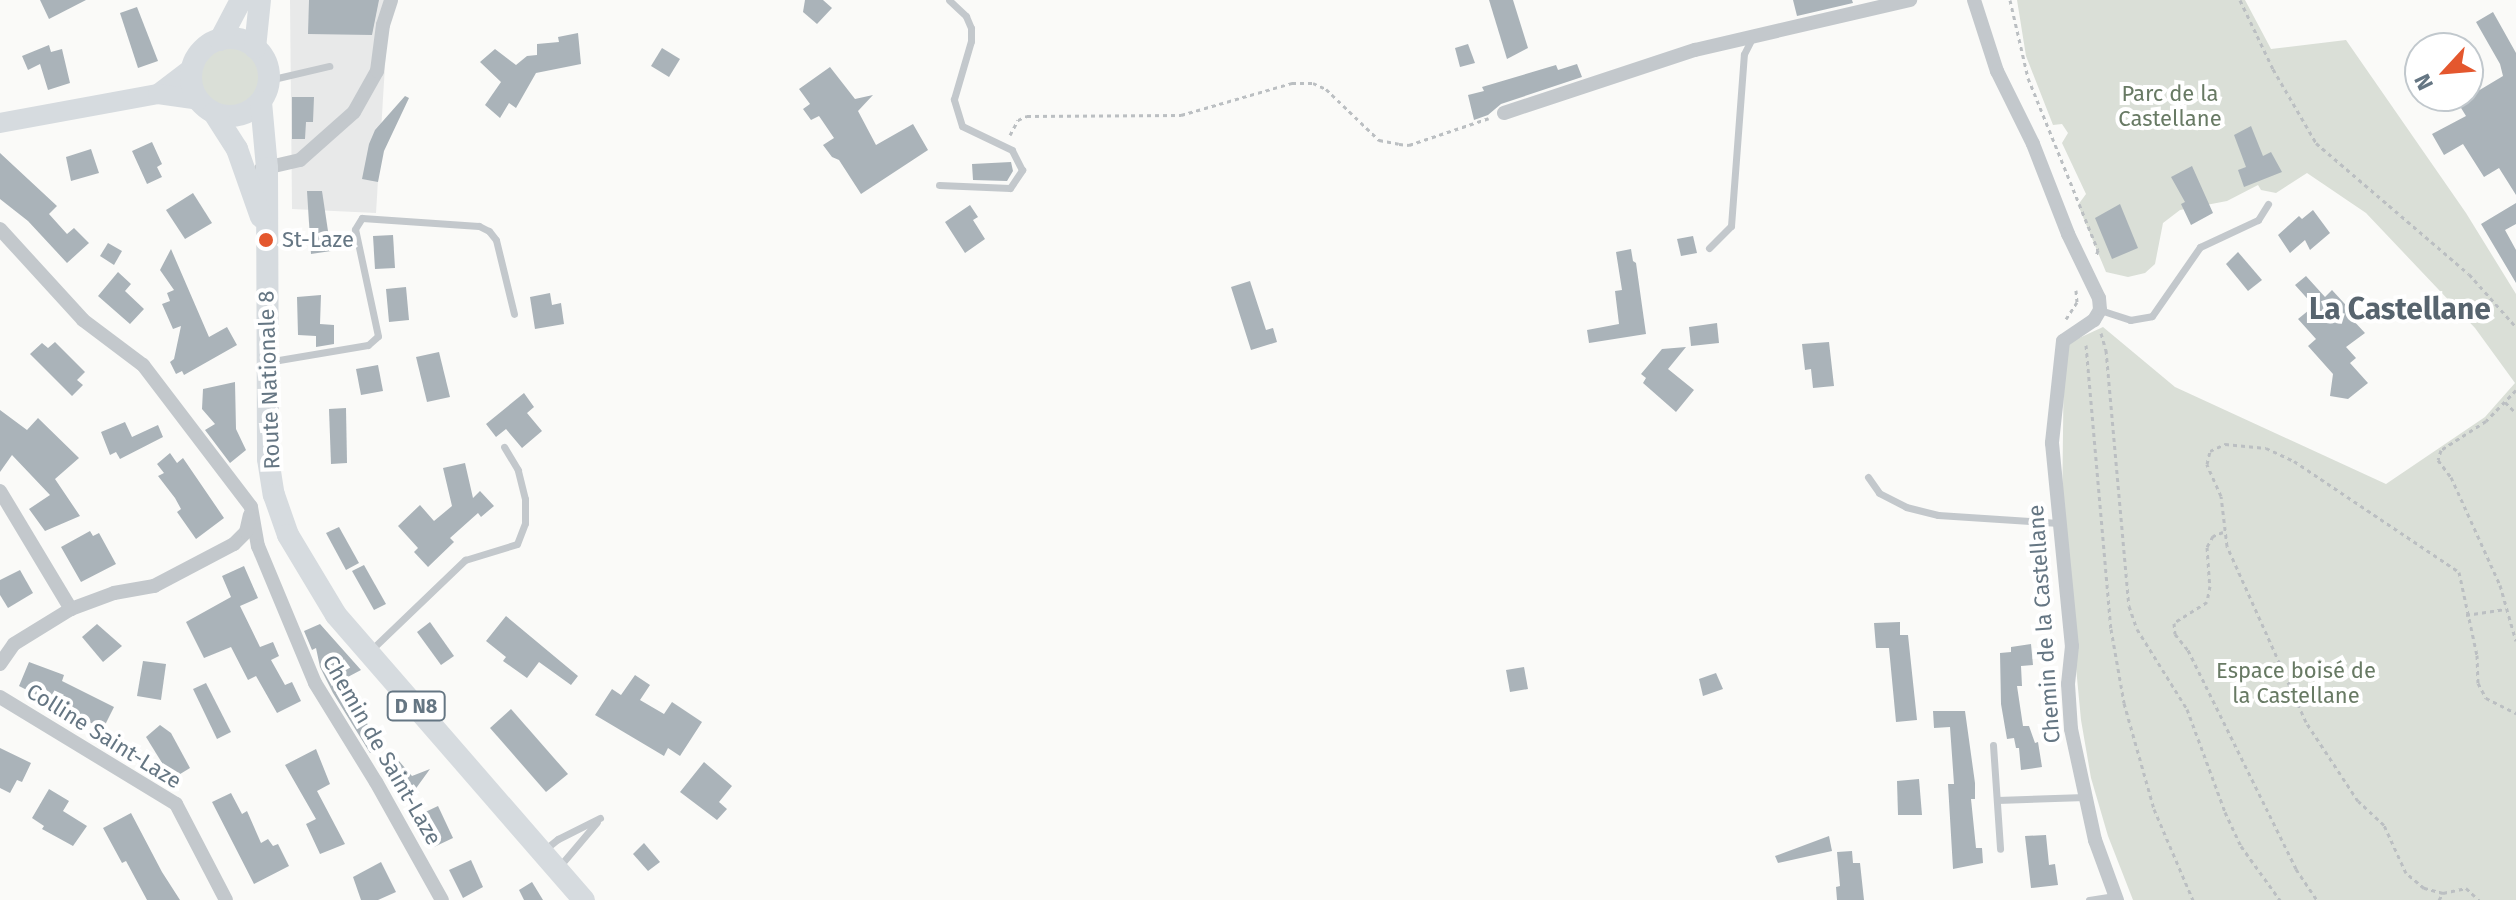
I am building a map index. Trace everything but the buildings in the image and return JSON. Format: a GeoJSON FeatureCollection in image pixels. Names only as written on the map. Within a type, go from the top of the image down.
{"type":"FeatureCollection","features":[{"type":"Feature","properties":{"kind":"main road"},"geometry":{"type":"LineString","coordinates":[[158,94],[192,68],[198,56],[220,40],[241,0]]}},
{"type":"Feature","properties":{"kind":"main road"},"geometry":{"type":"LineString","coordinates":[[255,48],[260,0]]}},
{"type":"Feature","properties":{"kind":"main road"},"geometry":{"type":"LineString","coordinates":[[0,123],[158,94],[244,114],[261,102],[269,80],[263,57],[255,48],[233,38],[220,40]]}},
{"type":"Feature","properties":{"kind":"main road"},"geometry":{"type":"LineString","coordinates":[[192,68],[194,91],[207,107]]}},
{"type":"Feature","properties":{"kind":"main road","name":"Route Nationale 8"},"geometry":{"type":"LineString","coordinates":[[261,102],[256,169],[266,230],[268,459],[274,495],[288,535],[308,573],[336,615],[584,900]]}},
{"type":"Feature","properties":{"kind":"main road","name":"Route Nationale 8"},"geometry":{"type":"LineString","coordinates":[[207,107],[256,169]]}},
{"type":"Feature","properties":{"kind":"street"},"geometry":{"type":"LineString","coordinates":[[256,169],[300,160],[354,112],[377,71],[383,25],[391,0]]}},
{"type":"Feature","properties":{"kind":"street"},"geometry":{"type":"LineString","coordinates":[[1504,113],[1695,50],[1910,0]]}},
{"type":"Feature","properties":{"kind":"street"},"geometry":{"type":"LineString","coordinates":[[1974,0],[1997,71],[2033,144],[2068,234],[2099,298],[2097,315]]}},
{"type":"Feature","properties":{"kind":"street"},"geometry":{"type":"LineString","coordinates":[[0,229],[83,320],[143,365],[251,507],[246,532],[234,544],[154,586],[114,593],[71,609],[14,644],[0,664]]}},
{"type":"Feature","properties":{"kind":"street","name":"Chemin de la Castellane"},"geometry":{"type":"LineString","coordinates":[[2097,315],[2063,341],[2052,443],[2072,646],[2068,684],[2071,729],[2095,840],[2116,898]]}},
{"type":"Feature","properties":{"kind":"street"},"geometry":{"type":"LineString","coordinates":[[0,491],[71,609]]}},
{"type":"Feature","properties":{"kind":"street"},"geometry":{"type":"LineString","coordinates":[[251,507],[274,495]]}},
{"type":"Feature","properties":{"kind":"street","name":"Chemin de Saint-Laze"},"geometry":{"type":"LineString","coordinates":[[251,507],[258,546],[315,683],[376,782],[442,900]]}},
{"type":"Feature","properties":{"kind":"street","name":"Colline Saint-Laze"},"geometry":{"type":"LineString","coordinates":[[0,697],[176,804],[226,900]]}},
{"type":"Feature","properties":{"kind":"lane"},"geometry":{"type":"LineString","coordinates":[[939,185],[1010,188],[1022,170],[1012,150],[962,126],[954,99],[971,41],[971,28],[966,16],[949,0]]}},
{"type":"Feature","properties":{"kind":"lane"},"geometry":{"type":"LineString","coordinates":[[1709,248],[1731,226],[1744,54],[1753,37]]}},
{"type":"Feature","properties":{"kind":"lane"},"geometry":{"type":"LineString","coordinates":[[269,80],[329,66]]}},
{"type":"Feature","properties":{"kind":"lane"},"geometry":{"type":"LineString","coordinates":[[2097,315],[2130,320],[2152,316],[2200,247],[2258,220],[2268,204]]}},
{"type":"Feature","properties":{"kind":"lane"},"geometry":{"type":"LineString","coordinates":[[266,361],[285,361],[368,345],[378,336],[355,229],[362,218],[479,226],[489,231],[496,240],[514,314]]}},
{"type":"Feature","properties":{"kind":"lane"},"geometry":{"type":"LineString","coordinates":[[369,652],[465,560],[517,544],[525,523],[525,499],[518,470],[504,447]]}},
{"type":"Feature","properties":{"kind":"lane"},"geometry":{"type":"LineString","coordinates":[[1868,477],[1879,493],[1906,507],[1927,513],[2059,523]]}},
{"type":"Feature","properties":{"kind":"lane"},"geometry":{"type":"LineString","coordinates":[[1993,745],[2000,849]]}},
{"type":"Feature","properties":{"kind":"lane"},"geometry":{"type":"LineString","coordinates":[[1997,800],[2085,797]]}},
{"type":"Feature","properties":{"kind":"lane"},"geometry":{"type":"LineString","coordinates":[[600,818],[549,861],[558,839],[600,818]]}},
{"type":"Feature","properties":{"kind":"lane"},"geometry":{"type":"LineString","coordinates":[[2089,900],[2116,898]]}},
{"type":"Feature","properties":{"kind":"path"},"geometry":{"type":"LineString","coordinates":[[2010,0],[2028,78],[2098,250],[2089,276]]}},
{"type":"Feature","properties":{"kind":"path"},"geometry":{"type":"LineString","coordinates":[[2240,0],[2273,69],[2316,143],[2469,274],[2516,327]]}},
{"type":"Feature","properties":{"kind":"path"},"geometry":{"type":"LineString","coordinates":[[1004,147],[1018,120],[1027,116],[1181,115],[1292,83],[1313,83],[1326,89],[1379,140],[1399,144],[1409,145],[1504,113]]}},
{"type":"Feature","properties":{"kind":"path"},"geometry":{"type":"LineString","coordinates":[[2097,315],[2085,330],[2111,629],[2124,703],[2154,809],[2193,900]]}},
{"type":"Feature","properties":{"kind":"path"},"geometry":{"type":"LineString","coordinates":[[2097,315],[2106,350],[2129,606],[2137,629],[2187,709],[2225,812],[2241,846],[2280,900]]}},
{"type":"Feature","properties":{"kind":"path"},"geometry":{"type":"LineString","coordinates":[[2516,390],[2486,421],[2441,450],[2438,460],[2451,477],[2500,585],[2516,641]]}},
{"type":"Feature","properties":{"kind":"path"},"geometry":{"type":"LineString","coordinates":[[2505,402],[2516,413]]}},
{"type":"Feature","properties":{"kind":"path"},"geometry":{"type":"LineString","coordinates":[[2479,900],[2466,888],[2443,893],[2424,888],[2406,873],[2384,825],[2358,801],[2306,722],[2223,532],[2221,496],[2207,464],[2210,451],[2225,444],[2266,448],[2294,461],[2459,572],[2477,655],[2478,683],[2486,698],[2516,713]]}},
{"type":"Feature","properties":{"kind":"path"},"geometry":{"type":"LineString","coordinates":[[2223,532],[2213,536],[2207,547],[2210,586],[2207,602],[2174,623],[2175,634],[2188,650],[2296,869],[2317,900]]}},
{"type":"Feature","properties":{"kind":"path"},"geometry":{"type":"LineString","coordinates":[[2466,615],[2506,609]]}},
{"type":"Feature","properties":{"kind":"path"},"geometry":{"type":"LineString","coordinates":[[2439,900],[2443,893]]}},
{"type":"Feature","properties":{"kind":"shaded area"},"geometry":{"type":"Polygon","coordinates":[[[290,0],[389,0],[376,213],[292,209],[290,0]]]}},
{"type":"Feature","properties":{"kind":"green space","name":"Espace boisé de la Castellane"},"geometry":{"type":"Polygon","coordinates":[[[2017,0],[2245,0],[2271,49],[2346,40],[2466,213],[2516,294],[2516,900],[2133,900],[2108,836],[2091,778],[2081,720],[2062,520],[2064,345],[2103,327],[2175,387],[2386,484],[2485,417],[2515,383],[2475,328],[2366,213],[2307,173],[2276,193],[2261,190],[2258,185],[2227,201],[2180,210],[2163,223],[2155,264],[2145,273],[2128,277],[2106,272],[2078,205],[2086,194],[2062,143],[2068,133],[2062,124],[2053,125],[2026,56],[2017,0]]]}},
{"type":"Feature","properties":{"kind":"green space"},"geometry":{"type":"Polygon","coordinates":[[[231,38],[246,41],[258,50],[267,62],[270,77],[267,92],[258,104],[246,113],[231,116],[216,113],[204,104],[195,92],[192,77],[195,62],[204,50],[216,41],[231,38]]]}},
{"type":"Feature","properties":{"kind":"place","name":"St-Laze"},"geometry":{"type":"Point","coordinates":[266,240]}},
{"type":"Feature","properties":{"kind":"district","name":"La Castellane"},"geometry":{"type":"Point","coordinates":[2400,309]}},
{"type":"Feature","properties":{"kind":"park label","name":"Parc de la Castellane"},"geometry":{"type":"Point","coordinates":[2170,106]}}]}
